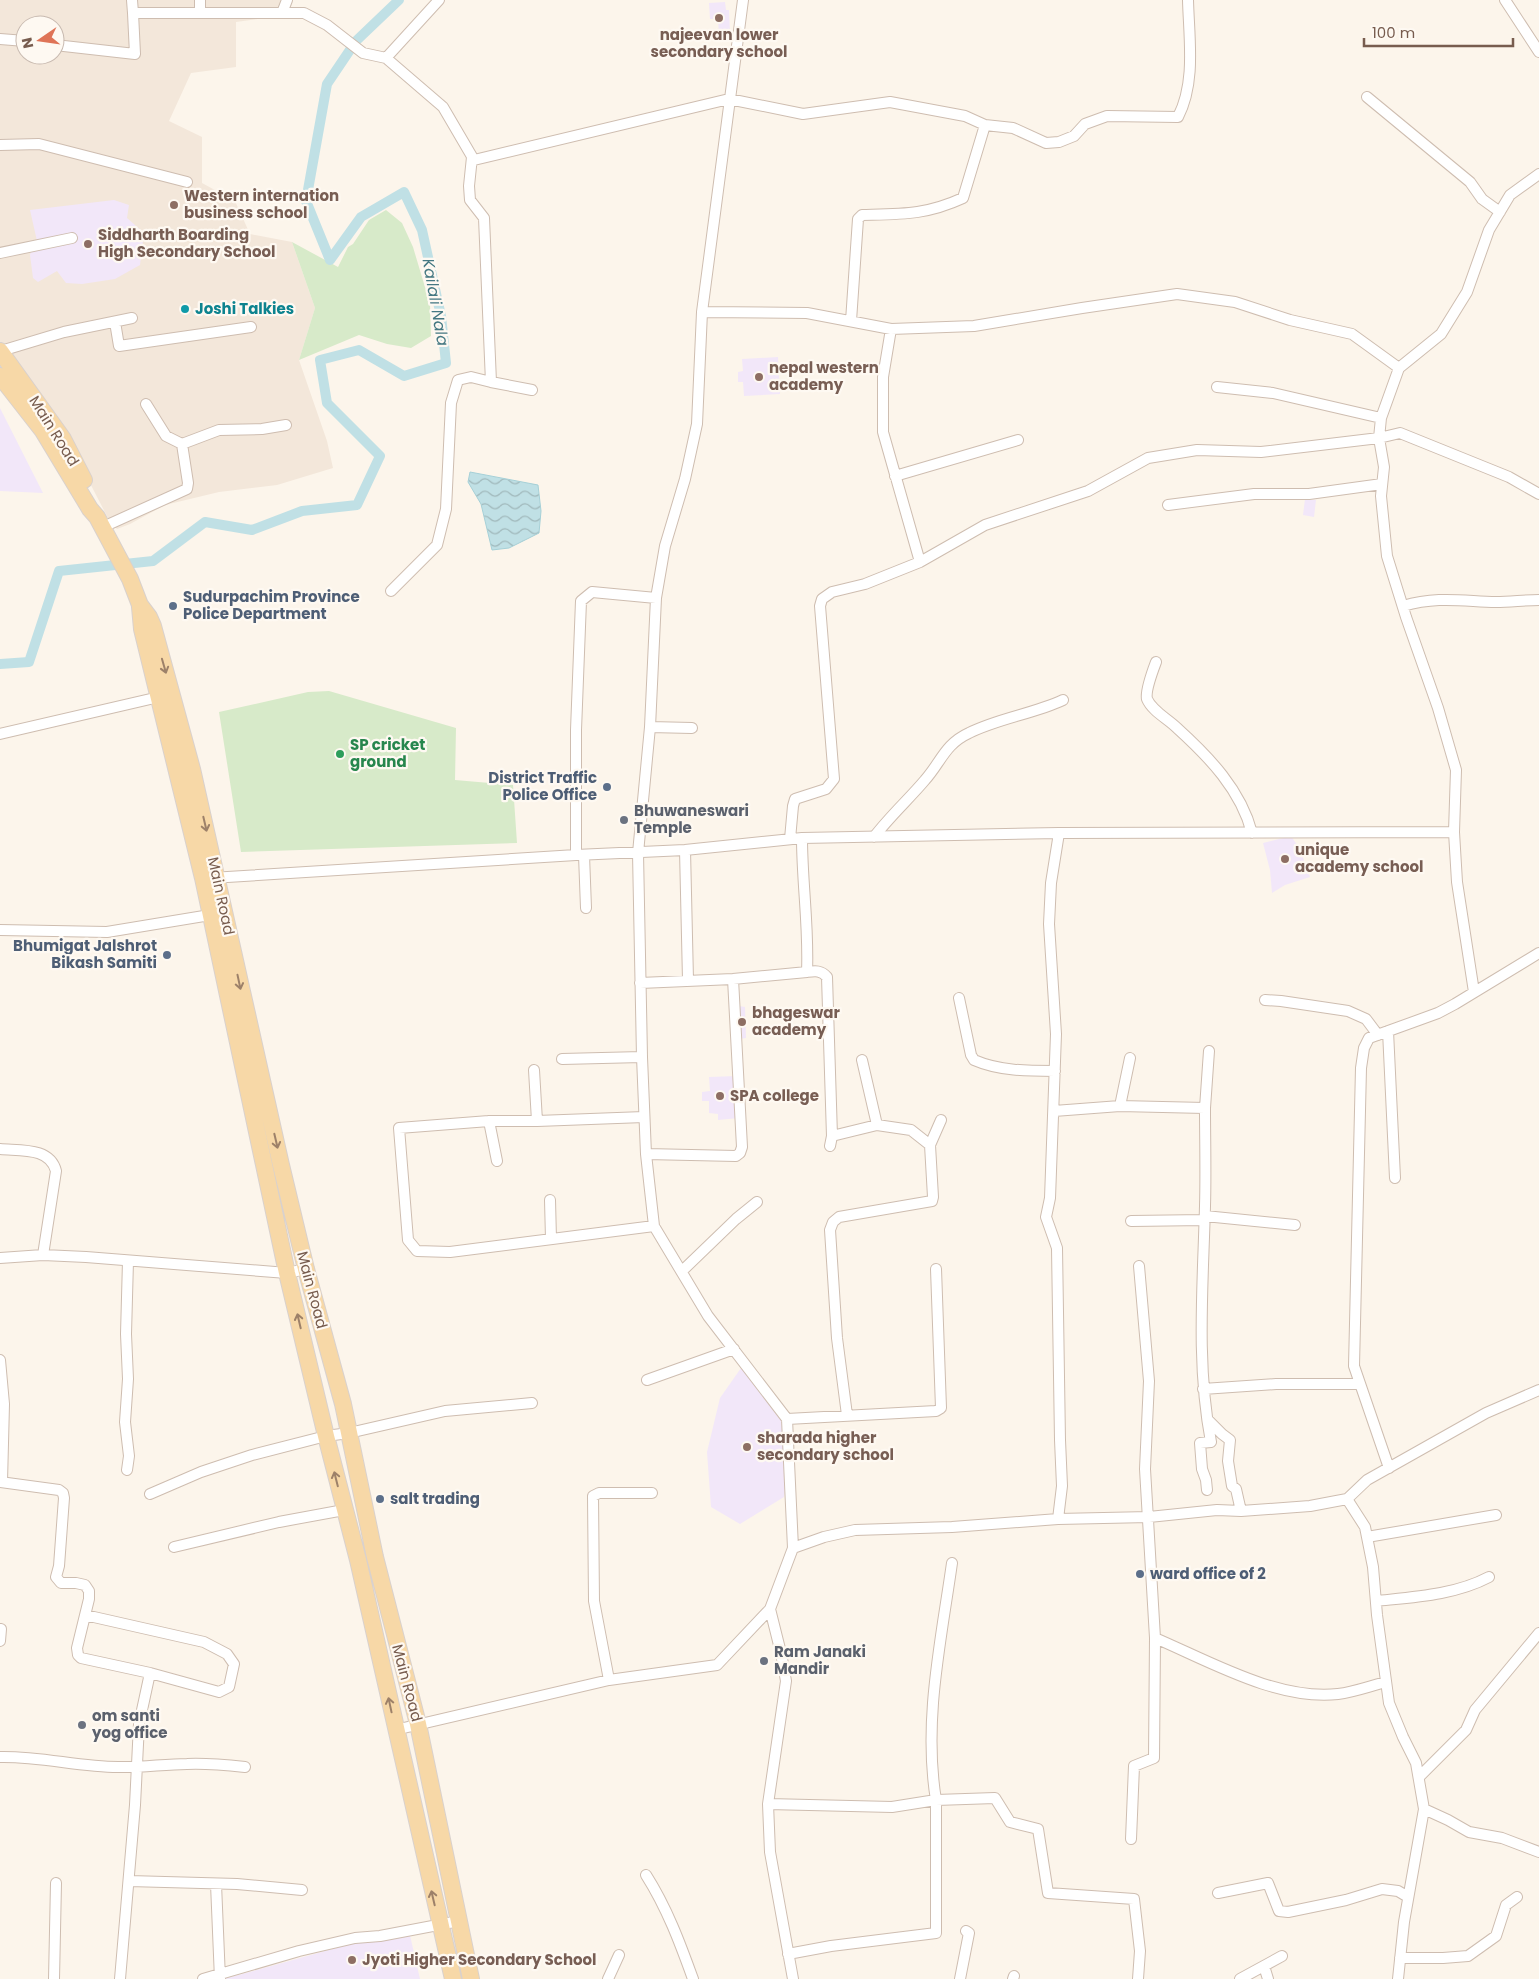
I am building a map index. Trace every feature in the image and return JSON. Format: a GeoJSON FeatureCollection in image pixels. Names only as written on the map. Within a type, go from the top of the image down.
{"type":"FeatureCollection","features":[{"type":"Feature","properties":{"kind":"main road","name":"Main Road"},"geometry":{"type":"LineString","coordinates":[[0,351],[63,439],[97,507],[102,525]]}},
{"type":"Feature","properties":{"kind":"main road","name":"Main Road"},"geometry":{"type":"LineString","coordinates":[[0,376],[43,431],[90,509],[102,525],[130,579],[140,606],[149,618],[165,668],[192,768],[210,878],[258,1096],[343,1404],[375,1557],[418,1724],[471,1979]]}},
{"type":"Feature","properties":{"kind":"main road","name":"Main Road"},"geometry":{"type":"LineString","coordinates":[[140,606],[140,622],[159,697],[210,878],[210,915],[233,1025],[258,1096],[287,1273],[344,1510],[358,1560],[439,1925],[453,1979]]}},
{"type":"Feature","properties":{"kind":"main road"},"geometry":{"type":"LineString","coordinates":[[358,1560],[375,1557]]}},
{"type":"Feature","properties":{"kind":"street"},"geometry":{"type":"LineString","coordinates":[[65,45],[135,54],[132,0]]}},
{"type":"Feature","properties":{"kind":"street"},"geometry":{"type":"LineString","coordinates":[[200,0],[200,13]]}},
{"type":"Feature","properties":{"kind":"street"},"geometry":{"type":"LineString","coordinates":[[282,13],[287,0]]}},
{"type":"Feature","properties":{"kind":"street"},"geometry":{"type":"LineString","coordinates":[[386,58],[439,0]]}},
{"type":"Feature","properties":{"kind":"street"},"geometry":{"type":"LineString","coordinates":[[395,1730],[609,1680],[718,1665],[770,1609],[793,1548],[787,1419],[708,1316],[654,1226],[646,1154],[642,1057],[638,853],[650,727],[656,598],[665,546],[685,479],[697,424],[702,312],[743,0]]}},
{"type":"Feature","properties":{"kind":"street"},"geometry":{"type":"LineString","coordinates":[[133,13],[304,13],[327,25],[363,53],[386,58],[443,107],[474,160],[729,99],[803,114],[890,102],[965,116],[985,125],[1013,128],[1046,142],[1059,142],[1074,136],[1085,124],[1106,116],[1178,117],[1184,105],[1191,58],[1188,0]]}},
{"type":"Feature","properties":{"kind":"street"},"geometry":{"type":"LineString","coordinates":[[1505,0],[1539,52]]}},
{"type":"Feature","properties":{"kind":"street"},"geometry":{"type":"LineString","coordinates":[[0,40],[15,41]]}},
{"type":"Feature","properties":{"kind":"street"},"geometry":{"type":"LineString","coordinates":[[1367,97],[1470,182],[1482,199],[1500,212]]}},
{"type":"Feature","properties":{"kind":"street"},"geometry":{"type":"LineString","coordinates":[[851,321],[858,219],[862,215],[914,214],[942,208],[963,198],[985,125]]}},
{"type":"Feature","properties":{"kind":"street"},"geometry":{"type":"LineString","coordinates":[[0,145],[39,144],[187,182]]}},
{"type":"Feature","properties":{"kind":"street"},"geometry":{"type":"LineString","coordinates":[[472,157],[469,186],[470,200],[484,218],[491,382]]}},
{"type":"Feature","properties":{"kind":"street"},"geometry":{"type":"LineString","coordinates":[[1474,992],[1457,882],[1454,832],[1456,770],[1438,708],[1387,556],[1381,496],[1384,467],[1379,438],[1380,418],[1399,368],[1441,334],[1467,292],[1489,230],[1510,195],[1539,174]]}},
{"type":"Feature","properties":{"kind":"street"},"geometry":{"type":"LineString","coordinates":[[0,253],[72,238]]}},
{"type":"Feature","properties":{"kind":"street"},"geometry":{"type":"LineString","coordinates":[[702,312],[807,313],[892,329],[974,326],[1177,294],[1235,302],[1290,320],[1352,334],[1399,368]]}},
{"type":"Feature","properties":{"kind":"street"},"geometry":{"type":"LineString","coordinates":[[0,351],[64,332],[132,318]]}},
{"type":"Feature","properties":{"kind":"street"},"geometry":{"type":"LineString","coordinates":[[115,322],[119,346],[251,327]]}},
{"type":"Feature","properties":{"kind":"street"},"geometry":{"type":"LineString","coordinates":[[892,329],[883,377],[883,432],[920,562]]}},
{"type":"Feature","properties":{"kind":"street"},"geometry":{"type":"LineString","coordinates":[[391,591],[437,545],[446,510],[450,403],[458,380],[471,377],[532,390]]}},
{"type":"Feature","properties":{"kind":"street"},"geometry":{"type":"LineString","coordinates":[[1217,387],[1273,393],[1380,418]]}},
{"type":"Feature","properties":{"kind":"street"},"geometry":{"type":"LineString","coordinates":[[146,404],[166,436],[182,444],[219,430],[262,429],[286,425]]}},
{"type":"Feature","properties":{"kind":"street"},"geometry":{"type":"LineString","coordinates":[[790,839],[795,800],[826,789],[834,779],[820,606],[822,599],[832,592],[865,584],[920,562],[984,525],[1088,491],[1148,458],[1197,450],[1261,452],[1379,438],[1400,433],[1509,476],[1539,494]]}},
{"type":"Feature","properties":{"kind":"street"},"geometry":{"type":"LineString","coordinates":[[895,476],[1018,440]]}},
{"type":"Feature","properties":{"kind":"street"},"geometry":{"type":"LineString","coordinates":[[102,525],[187,489],[188,483],[182,444]]}},
{"type":"Feature","properties":{"kind":"street"},"geometry":{"type":"LineString","coordinates":[[1168,505],[1254,494],[1309,494],[1382,484]]}},
{"type":"Feature","properties":{"kind":"street"},"geometry":{"type":"LineString","coordinates":[[586,908],[580,855],[576,730],[581,601],[592,592],[656,598]]}},
{"type":"Feature","properties":{"kind":"street"},"geometry":{"type":"LineString","coordinates":[[1403,606],[1419,601],[1457,598],[1497,602],[1539,600]]}},
{"type":"Feature","properties":{"kind":"street"},"geometry":{"type":"LineString","coordinates":[[1156,662],[1146,695],[1151,706],[1200,749],[1234,790],[1248,819],[1252,833]]}},
{"type":"Feature","properties":{"kind":"street"},"geometry":{"type":"LineString","coordinates":[[0,734],[159,697]]}},
{"type":"Feature","properties":{"kind":"street"},"geometry":{"type":"LineString","coordinates":[[874,836],[887,819],[927,778],[945,750],[958,740],[968,733],[1043,709],[1063,700]]}},
{"type":"Feature","properties":{"kind":"street"},"geometry":{"type":"LineString","coordinates":[[650,727],[692,728]]}},
{"type":"Feature","properties":{"kind":"street"},"geometry":{"type":"LineString","coordinates":[[210,878],[685,850],[802,838],[1059,833],[1454,832]]}},
{"type":"Feature","properties":{"kind":"street"},"geometry":{"type":"LineString","coordinates":[[1058,1518],[1062,1486],[1057,1248],[1046,1217],[1050,1198],[1056,1034],[1049,924],[1051,883],[1059,833]]}},
{"type":"Feature","properties":{"kind":"street"},"geometry":{"type":"LineString","coordinates":[[802,838],[808,945],[807,972]]}},
{"type":"Feature","properties":{"kind":"street"},"geometry":{"type":"LineString","coordinates":[[685,850],[688,980]]}},
{"type":"Feature","properties":{"kind":"street"},"geometry":{"type":"LineString","coordinates":[[0,930],[107,932],[210,915]]}},
{"type":"Feature","properties":{"kind":"street"},"geometry":{"type":"LineString","coordinates":[[1389,1468],[1354,1366],[1361,1068],[1364,1048],[1370,1038],[1438,1013],[1539,954]]}},
{"type":"Feature","properties":{"kind":"street"},"geometry":{"type":"LineString","coordinates":[[640,983],[733,979],[816,971],[824,973],[827,978],[831,1141],[877,1126],[910,1130],[930,1145]]}},
{"type":"Feature","properties":{"kind":"street"},"geometry":{"type":"LineString","coordinates":[[646,1154],[736,1156],[740,1153],[742,1147],[733,979]]}},
{"type":"Feature","properties":{"kind":"street"},"geometry":{"type":"LineString","coordinates":[[959,998],[971,1055],[974,1060],[994,1067],[1055,1071]]}},
{"type":"Feature","properties":{"kind":"street"},"geometry":{"type":"LineString","coordinates":[[1265,1000],[1348,1011],[1366,1019],[1383,1033],[1395,1178]]}},
{"type":"Feature","properties":{"kind":"street"},"geometry":{"type":"LineString","coordinates":[[1207,1490],[1200,1454],[1200,1443],[1212,1442],[1203,1389],[1201,1320],[1205,1218],[1205,1108],[1209,1051]]}},
{"type":"Feature","properties":{"kind":"street"},"geometry":{"type":"LineString","coordinates":[[562,1059],[642,1057]]}},
{"type":"Feature","properties":{"kind":"street"},"geometry":{"type":"LineString","coordinates":[[1120,1106],[1130,1058]]}},
{"type":"Feature","properties":{"kind":"street"},"geometry":{"type":"LineString","coordinates":[[862,1060],[877,1126]]}},
{"type":"Feature","properties":{"kind":"street"},"geometry":{"type":"LineString","coordinates":[[534,1070],[537,1121]]}},
{"type":"Feature","properties":{"kind":"street"},"geometry":{"type":"LineString","coordinates":[[1054,1110],[1120,1106],[1205,1108]]}},
{"type":"Feature","properties":{"kind":"street"},"geometry":{"type":"LineString","coordinates":[[644,1116],[537,1121],[490,1121],[399,1128],[408,1240],[417,1251],[450,1252],[654,1226]]}},
{"type":"Feature","properties":{"kind":"street"},"geometry":{"type":"LineString","coordinates":[[848,1415],[837,1338],[830,1230],[833,1222],[840,1217],[932,1201],[930,1145],[941,1120]]}},
{"type":"Feature","properties":{"kind":"street"},"geometry":{"type":"LineString","coordinates":[[490,1121],[497,1161]]}},
{"type":"Feature","properties":{"kind":"street"},"geometry":{"type":"LineString","coordinates":[[0,1149],[44,1154],[54,1161],[56,1171],[43,1255]]}},
{"type":"Feature","properties":{"kind":"street"},"geometry":{"type":"LineString","coordinates":[[550,1200],[551,1239]]}},
{"type":"Feature","properties":{"kind":"street"},"geometry":{"type":"LineString","coordinates":[[682,1271],[736,1219],[757,1202]]}},
{"type":"Feature","properties":{"kind":"street"},"geometry":{"type":"LineString","coordinates":[[1131,1221],[1205,1218],[1295,1225]]}},
{"type":"Feature","properties":{"kind":"street"},"geometry":{"type":"LineString","coordinates":[[0,1258],[43,1255],[287,1273],[306,1269]]}},
{"type":"Feature","properties":{"kind":"street"},"geometry":{"type":"LineString","coordinates":[[127,1470],[129,1456],[125,1422],[128,1379],[126,1334],[128,1261]]}},
{"type":"Feature","properties":{"kind":"street"},"geometry":{"type":"LineString","coordinates":[[1131,1839],[1134,1766],[1154,1758],[1155,1638],[1145,1469],[1149,1381],[1139,1266]]}},
{"type":"Feature","properties":{"kind":"street"},"geometry":{"type":"LineString","coordinates":[[787,1419],[936,1411],[941,1408],[936,1269]]}},
{"type":"Feature","properties":{"kind":"street"},"geometry":{"type":"LineString","coordinates":[[647,1380],[734,1349]]}},
{"type":"Feature","properties":{"kind":"street"},"geometry":{"type":"LineString","coordinates":[[0,1360],[4,1404],[1,1482],[59,1490],[63,1493],[60,1556],[56,1577],[61,1583],[85,1585],[89,1599],[85,1615],[77,1648],[78,1655],[81,1658],[150,1673],[219,1692],[229,1687],[234,1664],[227,1654],[204,1642],[85,1615]]}},
{"type":"Feature","properties":{"kind":"street"},"geometry":{"type":"LineString","coordinates":[[1203,1389],[1276,1384],[1360,1384]]}},
{"type":"Feature","properties":{"kind":"street"},"geometry":{"type":"LineString","coordinates":[[793,1548],[855,1530],[952,1527],[1058,1518],[1149,1517],[1217,1510],[1241,1511],[1310,1506],[1347,1499],[1367,1480],[1486,1413],[1539,1390]]}},
{"type":"Feature","properties":{"kind":"street"},"geometry":{"type":"LineString","coordinates":[[150,1494],[201,1472],[252,1455],[326,1436],[349,1433],[445,1411],[532,1402]]}},
{"type":"Feature","properties":{"kind":"street"},"geometry":{"type":"LineString","coordinates":[[1208,1420],[1230,1440],[1228,1461],[1232,1486],[1236,1489],[1241,1511]]}},
{"type":"Feature","properties":{"kind":"street"},"geometry":{"type":"LineString","coordinates":[[609,1680],[594,1601],[593,1496],[599,1493],[652,1494]]}},
{"type":"Feature","properties":{"kind":"street"},"geometry":{"type":"LineString","coordinates":[[1347,1499],[1365,1528],[1367,1536],[1373,1568],[1389,1703],[1416,1763],[1424,1809],[1408,1897],[1398,1979]]}},
{"type":"Feature","properties":{"kind":"street"},"geometry":{"type":"LineString","coordinates":[[174,1547],[279,1522],[344,1510]]}},
{"type":"Feature","properties":{"kind":"street"},"geometry":{"type":"LineString","coordinates":[[1367,1536],[1496,1515]]}},
{"type":"Feature","properties":{"kind":"street"},"geometry":{"type":"LineString","coordinates":[[788,1954],[830,1946],[936,1933],[936,1800],[932,1779],[932,1704],[952,1563]]}},
{"type":"Feature","properties":{"kind":"street"},"geometry":{"type":"LineString","coordinates":[[1376,1601],[1431,1595],[1478,1583],[1489,1577]]}},
{"type":"Feature","properties":{"kind":"street"},"geometry":{"type":"LineString","coordinates":[[770,1609],[782,1653],[786,1681],[768,1804],[770,1852],[793,1979]]}},
{"type":"Feature","properties":{"kind":"street"},"geometry":{"type":"LineString","coordinates":[[0,1640],[1,1629]]}},
{"type":"Feature","properties":{"kind":"street"},"geometry":{"type":"LineString","coordinates":[[1419,1777],[1466,1730],[1475,1710],[1539,1633]]}},
{"type":"Feature","properties":{"kind":"street"},"geometry":{"type":"LineString","coordinates":[[1155,1638],[1264,1686],[1312,1694],[1338,1694],[1386,1682]]}},
{"type":"Feature","properties":{"kind":"street"},"geometry":{"type":"LineString","coordinates":[[120,1979],[140,1724],[150,1673]]}},
{"type":"Feature","properties":{"kind":"street"},"geometry":{"type":"LineString","coordinates":[[0,1757],[20,1757],[73,1765],[119,1768],[217,1764],[245,1767]]}},
{"type":"Feature","properties":{"kind":"street"},"geometry":{"type":"LineString","coordinates":[[768,1804],[892,1807],[936,1800],[995,1798],[1010,1822],[1038,1829],[1048,1892],[1134,1899],[1140,1951],[1138,1979]]}},
{"type":"Feature","properties":{"kind":"street"},"geometry":{"type":"LineString","coordinates":[[1424,1809],[1469,1832],[1502,1838],[1539,1852]]}},
{"type":"Feature","properties":{"kind":"street"},"geometry":{"type":"LineString","coordinates":[[646,1876],[661,1899],[676,1930],[693,1979]]}},
{"type":"Feature","properties":{"kind":"street"},"geometry":{"type":"LineString","coordinates":[[129,1881],[237,1884],[302,1890]]}},
{"type":"Feature","properties":{"kind":"street"},"geometry":{"type":"LineString","coordinates":[[54,1979],[56,1883]]}},
{"type":"Feature","properties":{"kind":"street"},"geometry":{"type":"LineString","coordinates":[[1218,1894],[1268,1883],[1279,1911],[1288,1912],[1346,1900],[1382,1889],[1398,1891],[1408,1897]]}},
{"type":"Feature","properties":{"kind":"street"},"geometry":{"type":"LineString","coordinates":[[216,1884],[219,1976]]}},
{"type":"Feature","properties":{"kind":"street"},"geometry":{"type":"LineString","coordinates":[[1400,1958],[1468,1956],[1496,1936],[1506,1906],[1517,1897]]}},
{"type":"Feature","properties":{"kind":"street"},"geometry":{"type":"LineString","coordinates":[[203,1979],[219,1976],[299,1951],[355,1938],[380,1936],[459,1921]]}},
{"type":"Feature","properties":{"kind":"street"},"geometry":{"type":"LineString","coordinates":[[960,1979],[968,1945],[969,1933],[966,1931]]}},
{"type":"Feature","properties":{"kind":"street"},"geometry":{"type":"LineString","coordinates":[[608,1979],[619,1955]]}},
{"type":"Feature","properties":{"kind":"street"},"geometry":{"type":"LineString","coordinates":[[1240,1979],[1282,1956]]}},
{"type":"Feature","properties":{"kind":"street"},"geometry":{"type":"LineString","coordinates":[[1264,1966],[1268,1979]]}},
{"type":"Feature","properties":{"kind":"shaded area"},"geometry":{"type":"Polygon","coordinates":[[[0,0],[283,0],[280,16],[236,22],[236,67],[191,73],[169,121],[202,137],[202,183],[235,201],[250,234],[292,242],[315,308],[299,360],[327,441],[333,468],[277,485],[219,492],[165,505],[117,529],[109,520],[79,462],[0,344],[0,0]]]}},
{"type":"Feature","properties":{"kind":"shaded area","name":"najeevan lower secondary school"},"geometry":{"type":"Polygon","coordinates":[[[725,2],[726,10],[729,10],[730,33],[719,34],[718,19],[710,19],[709,3],[725,2]]]}},
{"type":"Feature","properties":{"kind":"shaded area","name":"Siddharth Boarding High Secondary School"},"geometry":{"type":"Polygon","coordinates":[[[114,200],[129,205],[127,218],[144,233],[140,265],[115,279],[82,284],[66,283],[57,271],[38,282],[33,278],[30,255],[32,247],[37,241],[30,210],[114,200]]]}},
{"type":"Feature","properties":{"kind":"shaded area","name":"nepal western academy"},"geometry":{"type":"Polygon","coordinates":[[[778,357],[780,394],[744,396],[743,382],[738,382],[738,372],[743,371],[742,359],[778,357]]]}},
{"type":"Feature","properties":{"kind":"shaded area"},"geometry":{"type":"Polygon","coordinates":[[[0,408],[43,493],[0,491],[0,408]]]}},
{"type":"Feature","properties":{"kind":"shaded area"},"geometry":{"type":"Polygon","coordinates":[[[1305,499],[1316,500],[1314,517],[1303,515],[1305,499]]]}},
{"type":"Feature","properties":{"kind":"shaded area","name":"unique academy school"},"geometry":{"type":"Polygon","coordinates":[[[1291,836],[1300,849],[1310,877],[1285,885],[1272,893],[1270,870],[1263,843],[1291,836]]]}},
{"type":"Feature","properties":{"kind":"shaded area","name":"bhageswar academy"},"geometry":{"type":"Polygon","coordinates":[[[739,1006],[745,1007],[746,1038],[739,1039],[739,1006]]]}},
{"type":"Feature","properties":{"kind":"shaded area","name":"SPA college"},"geometry":{"type":"Polygon","coordinates":[[[737,1076],[739,1118],[718,1120],[718,1114],[709,1113],[709,1101],[702,1101],[702,1092],[710,1091],[709,1077],[737,1076]]]}},
{"type":"Feature","properties":{"kind":"shaded area","name":"sharada higher secondary school"},"geometry":{"type":"Polygon","coordinates":[[[741,1368],[781,1420],[788,1466],[784,1497],[740,1524],[711,1507],[707,1452],[720,1398],[741,1368]]]}},
{"type":"Feature","properties":{"kind":"shaded area","name":"Jyoti Higher Secondary School"},"geometry":{"type":"Polygon","coordinates":[[[409,1931],[420,1979],[224,1979],[354,1943],[409,1931]]]}},
{"type":"Feature","properties":{"kind":"green space"},"geometry":{"type":"Polygon","coordinates":[[[386,210],[402,223],[413,247],[430,304],[431,336],[411,348],[387,344],[359,335],[299,360],[315,308],[292,242],[338,267],[348,247],[353,244],[369,220],[386,210]]]}},
{"type":"Feature","properties":{"kind":"green space","name":"SP cricket ground"},"geometry":{"type":"Polygon","coordinates":[[[329,691],[456,728],[455,780],[513,785],[517,843],[241,852],[219,712],[308,692],[329,691]]]}},
{"type":"Feature","properties":{"kind":"water"},"geometry":{"type":"Polygon","coordinates":[[[470,472],[538,485],[541,511],[539,533],[509,548],[492,550],[481,504],[468,482],[470,472]]]}},
{"type":"Feature","properties":{"kind":"waterway","name":"Kailali Nala"},"geometry":{"type":"LineString","coordinates":[[0,664],[29,662],[59,571],[153,561],[205,522],[252,530],[302,511],[357,505],[380,456],[327,403],[320,360],[359,350],[404,376],[446,363],[441,316],[422,230],[404,192],[361,217],[330,260],[306,201],[327,84],[356,41],[399,0]]}},
{"type":"Feature","properties":{"kind":"place","name":"najeevan lower secondary school"},"geometry":{"type":"Point","coordinates":[719,18]}},
{"type":"Feature","properties":{"kind":"place","name":"Western internation business school"},"geometry":{"type":"Point","coordinates":[174,205]}},
{"type":"Feature","properties":{"kind":"place","name":"Siddharth Boarding High Secondary School"},"geometry":{"type":"Point","coordinates":[88,244]}},
{"type":"Feature","properties":{"kind":"place","name":"Joshi Talkies"},"geometry":{"type":"Point","coordinates":[185,309]}},
{"type":"Feature","properties":{"kind":"place","name":"nepal western academy"},"geometry":{"type":"Point","coordinates":[759,377]}},
{"type":"Feature","properties":{"kind":"place","name":"Sudurpachim Province Police Department"},"geometry":{"type":"Point","coordinates":[173,606]}},
{"type":"Feature","properties":{"kind":"place","name":"SP cricket ground"},"geometry":{"type":"Point","coordinates":[340,754]}},
{"type":"Feature","properties":{"kind":"place","name":"District Traffic Police Office"},"geometry":{"type":"Point","coordinates":[607,787]}},
{"type":"Feature","properties":{"kind":"place","name":"Bhuwaneswari Temple"},"geometry":{"type":"Point","coordinates":[624,820]}},
{"type":"Feature","properties":{"kind":"place","name":"unique academy school"},"geometry":{"type":"Point","coordinates":[1285,859]}},
{"type":"Feature","properties":{"kind":"place","name":"Bhumigat Jalshrot Bikash Samiti"},"geometry":{"type":"Point","coordinates":[167,955]}},
{"type":"Feature","properties":{"kind":"place","name":"bhageswar academy"},"geometry":{"type":"Point","coordinates":[742,1022]}},
{"type":"Feature","properties":{"kind":"place","name":"SPA college"},"geometry":{"type":"Point","coordinates":[720,1096]}},
{"type":"Feature","properties":{"kind":"place","name":"sharada higher secondary school"},"geometry":{"type":"Point","coordinates":[747,1447]}},
{"type":"Feature","properties":{"kind":"place","name":"salt trading"},"geometry":{"type":"Point","coordinates":[380,1499]}},
{"type":"Feature","properties":{"kind":"place","name":"ward office of 2"},"geometry":{"type":"Point","coordinates":[1140,1574]}},
{"type":"Feature","properties":{"kind":"place","name":"Ram Janaki Mandir"},"geometry":{"type":"Point","coordinates":[764,1661]}},
{"type":"Feature","properties":{"kind":"place","name":"om santi yog office"},"geometry":{"type":"Point","coordinates":[82,1725]}},
{"type":"Feature","properties":{"kind":"place","name":"Jyoti Higher Secondary School"},"geometry":{"type":"Point","coordinates":[352,1960]}}]}
